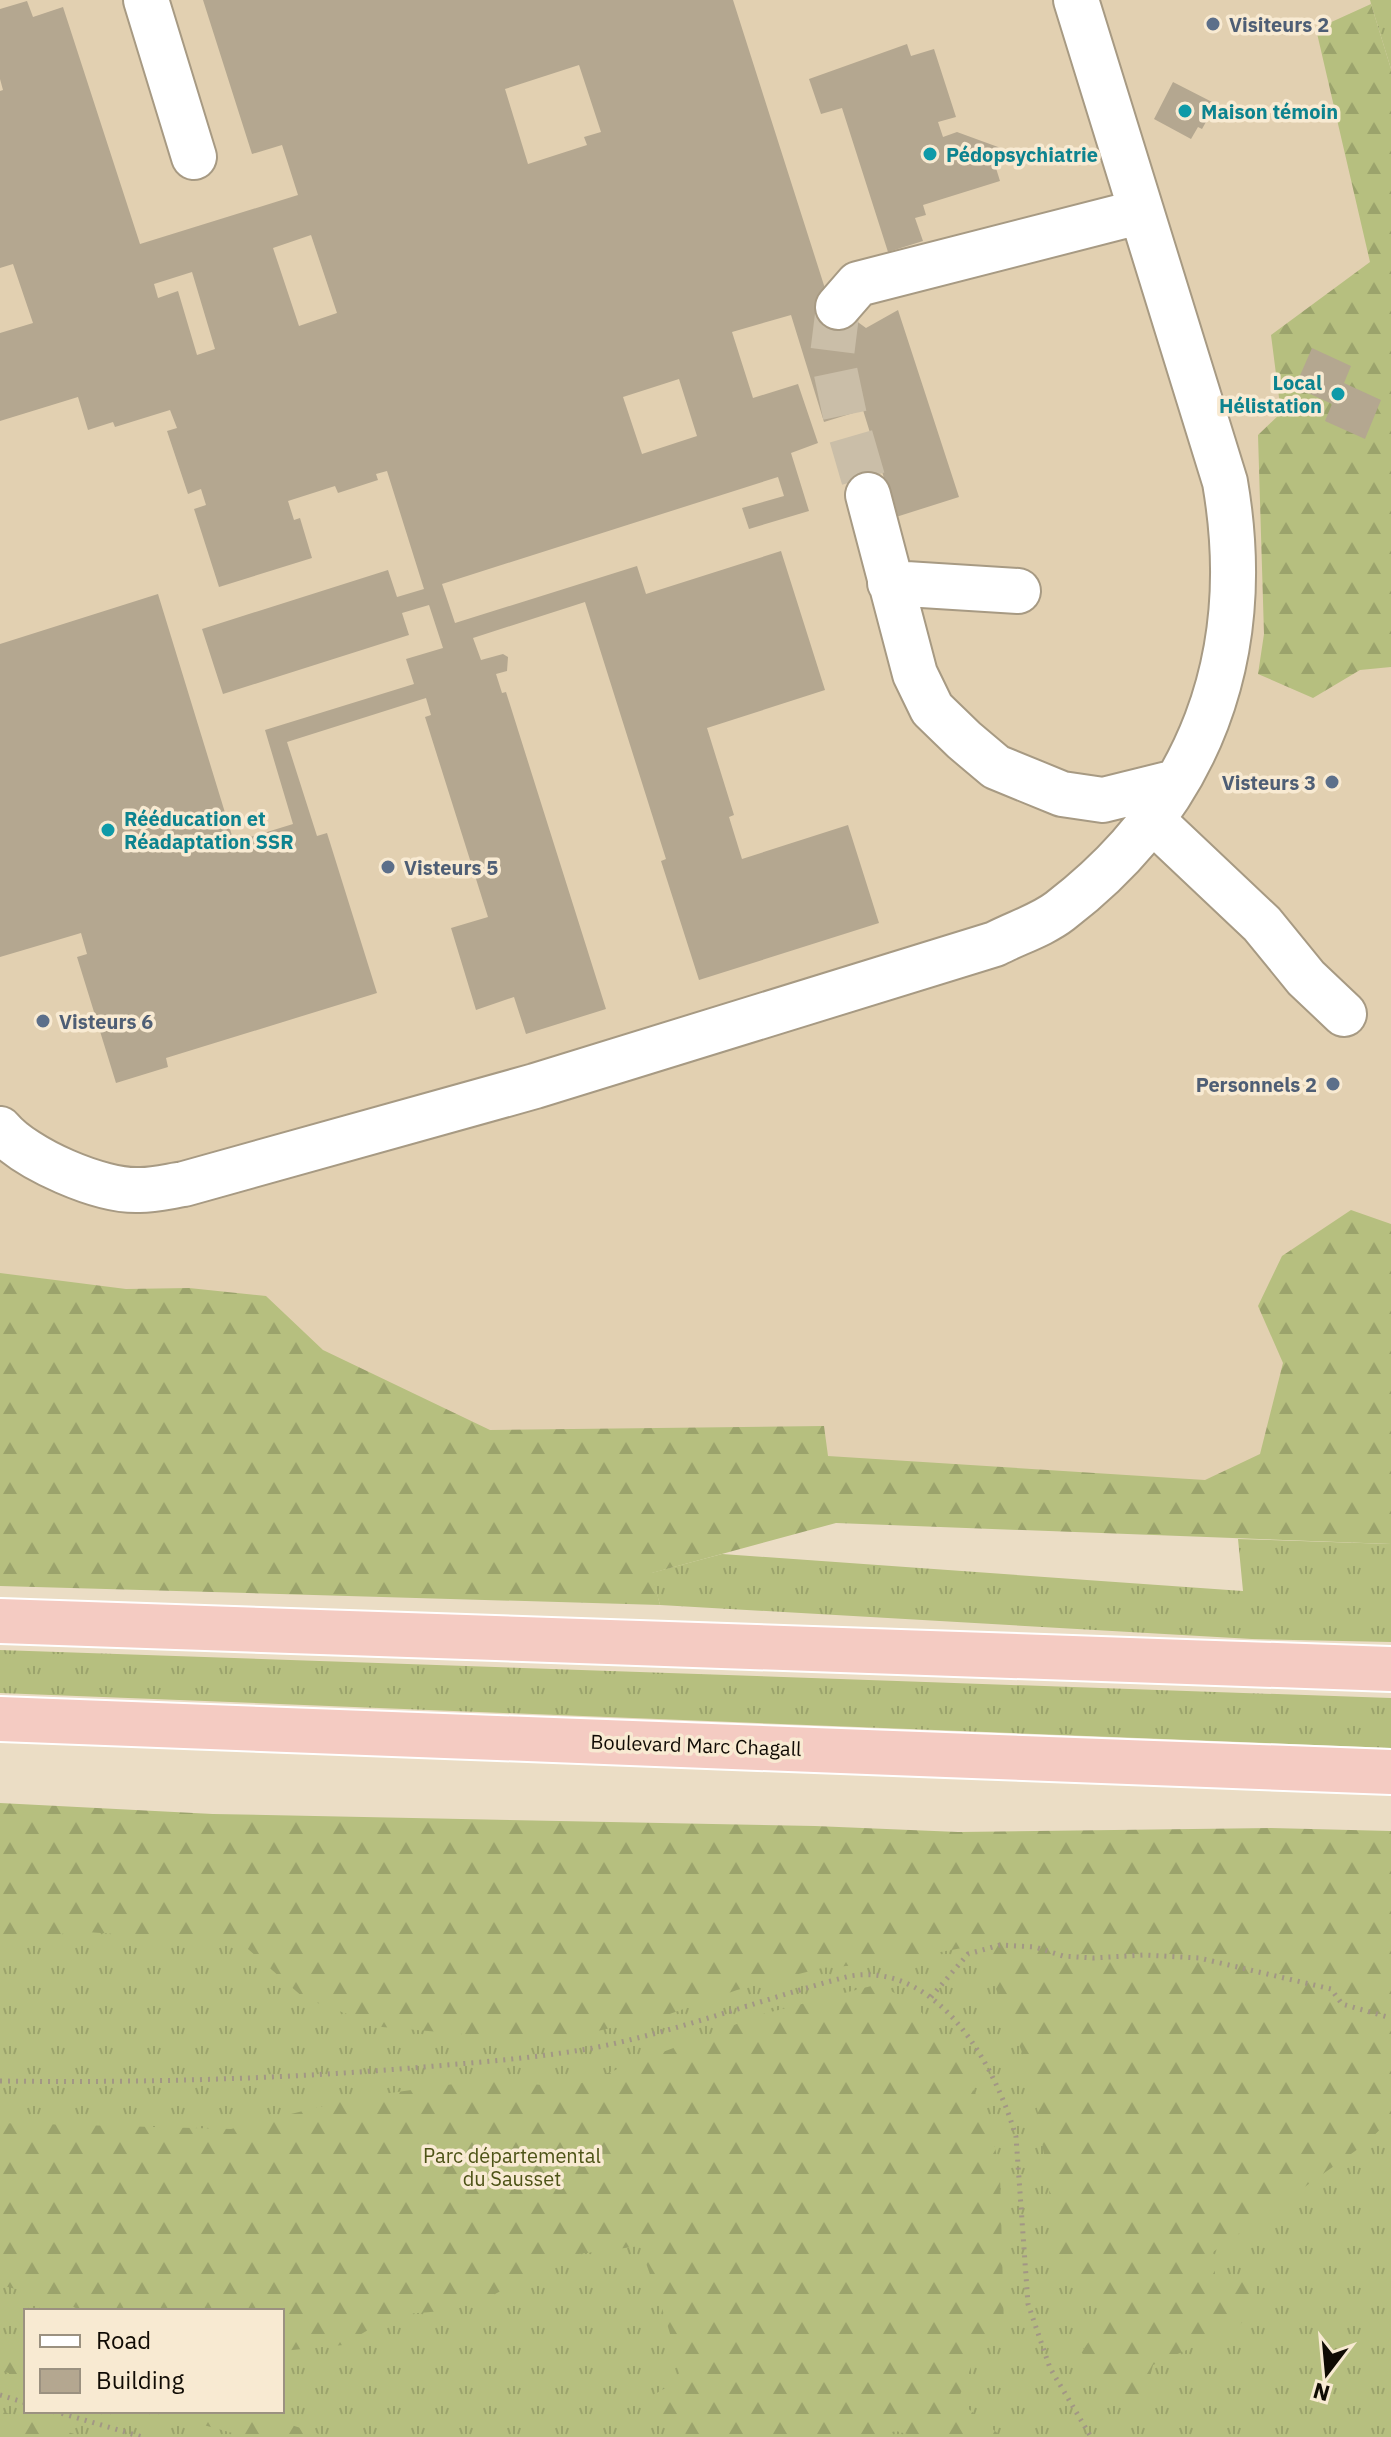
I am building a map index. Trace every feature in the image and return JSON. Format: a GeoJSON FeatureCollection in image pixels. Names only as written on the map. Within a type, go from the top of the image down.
{"type":"FeatureCollection","features":[{"type":"Feature","properties":{"kind":"highway"},"geometry":{"type":"LineString","coordinates":[[0,1621],[1391,1669]]}},
{"type":"Feature","properties":{"kind":"highway","name":"Boulevard Marc Chagall"},"geometry":{"type":"LineString","coordinates":[[0,1719],[1391,1772]]}},
{"type":"Feature","properties":{"kind":"lane"},"geometry":{"type":"LineString","coordinates":[[146,0],[194,157]]}},
{"type":"Feature","properties":{"kind":"lane"},"geometry":{"type":"LineString","coordinates":[[0,1129],[37,1158],[114,1187],[139,1191],[184,1184],[535,1086],[995,944],[1058,913],[1112,865],[1153,821],[1201,733],[1224,669],[1235,593],[1234,535],[1225,482],[1139,212],[1076,0]]}},
{"type":"Feature","properties":{"kind":"lane"},"geometry":{"type":"LineString","coordinates":[[838,307],[858,284],[1139,212]]}},
{"type":"Feature","properties":{"kind":"lane"},"geometry":{"type":"LineString","coordinates":[[868,495],[915,674],[932,709],[996,767],[1062,794],[1103,800],[1176,782]]}},
{"type":"Feature","properties":{"kind":"lane"},"geometry":{"type":"LineString","coordinates":[[890,583],[1018,591]]}},
{"type":"Feature","properties":{"kind":"lane"},"geometry":{"type":"LineString","coordinates":[[1153,821],[1262,924],[1306,978],[1344,1014]]}},
{"type":"Feature","properties":{"kind":"path"},"geometry":{"type":"LineString","coordinates":[[931,1997],[968,1954],[1000,1945],[1035,1947],[1063,1956],[1144,1955],[1213,1960],[1331,1989],[1342,2004],[1391,2018]]}},
{"type":"Feature","properties":{"kind":"path"},"geometry":{"type":"LineString","coordinates":[[0,2081],[231,2080],[334,2075],[547,2054],[593,2048],[688,2024],[818,1984],[870,1973],[897,1976],[931,1997],[955,2020],[1009,2112],[1016,2137],[1024,2267],[1032,2319],[1059,2387],[1091,2437]]}},
{"type":"Feature","properties":{"kind":"path"},"geometry":{"type":"LineString","coordinates":[[0,2395],[24,2402]]}},
{"type":"Feature","properties":{"kind":"path"},"geometry":{"type":"LineString","coordinates":[[61,2413],[142,2437]]}},
{"type":"Feature","properties":{"kind":"shaded area"},"geometry":{"type":"Polygon","coordinates":[[[0,0],[1370,0],[1391,69],[1391,1541],[0,1482],[0,0]]]}},
{"type":"Feature","properties":{"kind":"green space"},"geometry":{"type":"Polygon","coordinates":[[[1370,0],[1391,0],[1391,69],[1371,4],[1370,0]]]}},
{"type":"Feature","properties":{"kind":"green space"},"geometry":{"type":"Polygon","coordinates":[[[1371,4],[1391,69],[1391,667],[1360,670],[1313,698],[1258,674],[1264,634],[1258,435],[1281,413],[1271,335],[1370,262],[1316,29],[1371,4]]]}},
{"type":"Feature","properties":{"kind":"green space"},"geometry":{"type":"Polygon","coordinates":[[[1351,1210],[1391,1224],[1391,1544],[836,1523],[652,1573],[660,1605],[0,1586],[0,1273],[126,1289],[189,1288],[266,1296],[323,1350],[490,1430],[824,1426],[828,1456],[1205,1480],[1260,1454],[1283,1363],[1258,1306],[1282,1256],[1351,1210]]]}},
{"type":"Feature","properties":{"kind":"green space"},"geometry":{"type":"Polygon","coordinates":[[[1238,1539],[1391,1544],[1391,1642],[1252,1639],[660,1605],[651,1573],[722,1554],[1243,1591],[1238,1539]]]}},
{"type":"Feature","properties":{"kind":"green space"},"geometry":{"type":"Polygon","coordinates":[[[0,1650],[1391,1698],[1391,1748],[0,1693],[0,1650]]]}},
{"type":"Feature","properties":{"kind":"green space"},"geometry":{"type":"Polygon","coordinates":[[[0,1803],[213,1814],[815,1826],[958,1832],[1271,1828],[1391,1831],[1391,2119],[1365,2144],[1213,2252],[1215,2274],[1253,2275],[1259,2307],[1236,2328],[1153,2365],[1140,2415],[1081,2352],[1108,2316],[1060,2268],[1033,2079],[978,1945],[882,1963],[822,1968],[737,1990],[664,2016],[593,2032],[521,2039],[382,2027],[304,1998],[241,1943],[73,1931],[0,1950],[0,1803]]]}},
{"type":"Feature","properties":{"kind":"green space","name":"Parc départemental du Sausset"},"geometry":{"type":"Polygon","coordinates":[[[0,1883],[1391,1905],[1391,2437],[0,2437],[0,1883]]]}},
{"type":"Feature","properties":{"kind":"green space"},"geometry":{"type":"Polygon","coordinates":[[[879,1984],[915,2005],[946,2041],[989,2118],[1000,2172],[1004,2330],[975,2357],[958,2400],[1002,2437],[918,2437],[896,2431],[872,2437],[690,2437],[665,2419],[655,2394],[681,2379],[668,2328],[640,2246],[571,2255],[495,2294],[443,2311],[393,2315],[343,2345],[284,2351],[284,2309],[78,2309],[59,2300],[0,2285],[0,2123],[231,2129],[355,2098],[489,2079],[568,2088],[763,2014],[879,1984]]]}},
{"type":"Feature","properties":{"kind":"green space"},"geometry":{"type":"Polygon","coordinates":[[[0,2334],[24,2340],[24,2378],[0,2370],[0,2334]]]}},
{"type":"Feature","properties":{"kind":"green space"},"geometry":{"type":"Polygon","coordinates":[[[0,2411],[84,2437],[9,2437],[0,2434],[0,2411]]]}},
{"type":"Feature","properties":{"kind":"green space"},"geometry":{"type":"Polygon","coordinates":[[[160,2413],[255,2413],[328,2437],[247,2437],[160,2413]]]}},
{"type":"Feature","properties":{"kind":"building"},"geometry":{"type":"Polygon","coordinates":[[[203,0],[733,0],[829,301],[866,328],[898,310],[959,497],[896,517],[863,410],[824,422],[791,315],[732,332],[753,398],[798,384],[818,443],[791,453],[809,511],[749,529],[742,508],[784,496],[778,477],[442,584],[455,623],[637,566],[646,594],[781,551],[825,690],[707,728],[734,815],[729,817],[742,859],[848,825],[879,923],[699,980],[661,861],[666,859],[585,602],[473,638],[481,660],[503,654],[508,657],[507,671],[496,674],[502,693],[506,692],[606,1009],[526,1034],[514,997],[476,1010],[451,928],[488,917],[425,717],[431,715],[426,698],[287,742],[317,836],[327,833],[377,993],[166,1058],[168,1067],[116,1083],[77,957],[87,954],[81,933],[0,957],[0,644],[158,594],[234,842],[293,824],[265,730],[414,684],[406,659],[443,648],[429,605],[402,613],[409,635],[223,694],[202,629],[388,570],[397,597],[424,589],[387,471],[376,474],[378,480],[338,493],[335,486],[288,501],[294,520],[300,518],[312,558],[219,587],[194,509],[206,505],[201,489],[188,494],[167,431],[177,428],[170,410],[115,427],[113,422],[88,430],[78,397],[0,421],[0,333],[33,323],[13,264],[0,268],[0,91],[3,90],[0,79],[0,9],[27,1],[33,17],[63,7],[140,244],[298,195],[282,145],[252,154],[203,0]],[[579,65],[505,89],[528,164],[587,145],[584,137],[601,132],[579,65]],[[311,235],[273,248],[299,326],[337,313],[311,235]],[[192,272],[154,284],[158,298],[178,291],[197,355],[215,349],[192,272]],[[679,379],[623,397],[642,454],[697,436],[679,379]]]}},
{"type":"Feature","properties":{"kind":"building","name":"Pédopsychiatrie"},"geometry":{"type":"Polygon","coordinates":[[[907,44],[911,56],[934,49],[956,117],[938,122],[943,137],[957,132],[998,147],[1007,160],[995,165],[1000,181],[923,205],[926,215],[915,218],[923,241],[888,252],[842,108],[821,114],[809,79],[907,44]]]}},
{"type":"Feature","properties":{"kind":"building","name":"Maison témoin"},"geometry":{"type":"Polygon","coordinates":[[[1173,82],[1216,104],[1202,129],[1198,127],[1191,139],[1154,119],[1173,82]]]}},
{"type":"Feature","properties":{"kind":"building","name":"Local Hélistation"},"geometry":{"type":"Polygon","coordinates":[[[1312,348],[1351,366],[1344,383],[1381,400],[1365,439],[1325,421],[1332,404],[1295,387],[1312,348]]]}},
{"type":"Feature","properties":{"kind":"tunnel"},"geometry":{"type":"LineString","coordinates":[[838,307],[832,355],[845,416],[868,495]]}},
{"type":"Feature","properties":{"kind":"place","name":"Visiteurs 2"},"geometry":{"type":"Point","coordinates":[1213,24]}},
{"type":"Feature","properties":{"kind":"place","name":"Maison témoin"},"geometry":{"type":"Point","coordinates":[1185,111]}},
{"type":"Feature","properties":{"kind":"place","name":"Pédopsychiatrie"},"geometry":{"type":"Point","coordinates":[930,154]}},
{"type":"Feature","properties":{"kind":"place","name":"Local Hélistation"},"geometry":{"type":"Point","coordinates":[1338,394]}},
{"type":"Feature","properties":{"kind":"place","name":"Visteurs 3"},"geometry":{"type":"Point","coordinates":[1332,782]}},
{"type":"Feature","properties":{"kind":"place","name":"Rééducation et Réadaptation SSR"},"geometry":{"type":"Point","coordinates":[108,830]}},
{"type":"Feature","properties":{"kind":"place","name":"Visteurs 5"},"geometry":{"type":"Point","coordinates":[388,867]}},
{"type":"Feature","properties":{"kind":"place","name":"Visteurs 6"},"geometry":{"type":"Point","coordinates":[43,1021]}},
{"type":"Feature","properties":{"kind":"place","name":"Personnels 2"},"geometry":{"type":"Point","coordinates":[1333,1084]}}]}
